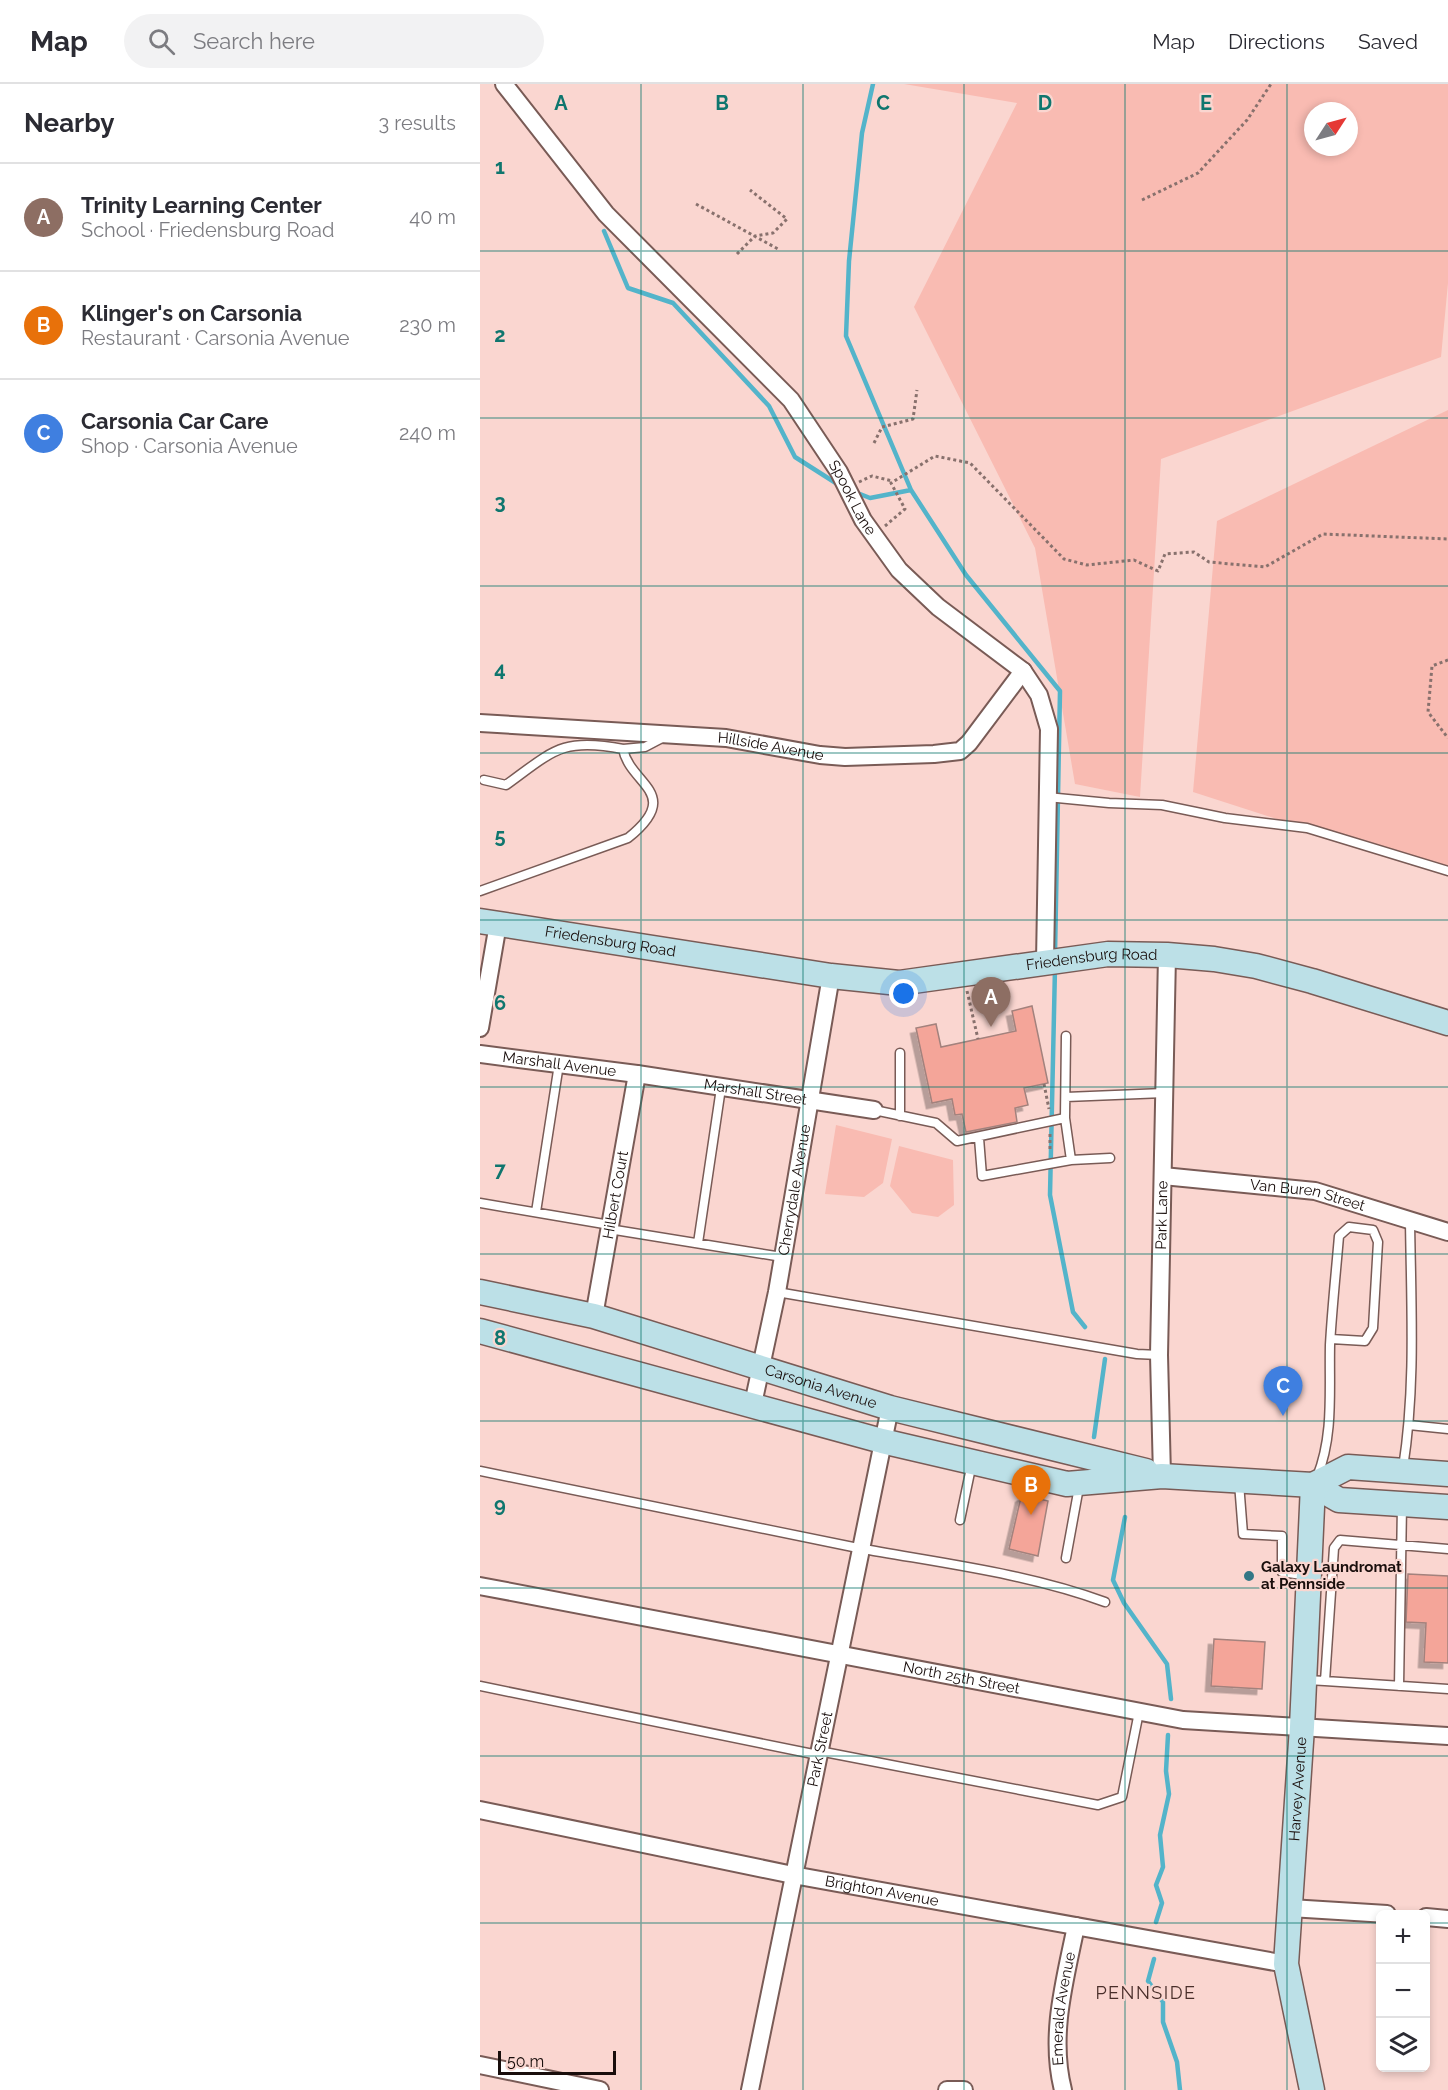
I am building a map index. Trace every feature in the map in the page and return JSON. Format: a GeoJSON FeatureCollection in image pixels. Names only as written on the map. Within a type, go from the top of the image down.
{"type":"FeatureCollection","features":[{"type":"Feature","properties":{"kind":"street","name":"Spook Lane"},"geometry":{"type":"LineString","coordinates":[[504,84],[606,214],[791,400],[839,472],[859,513],[874,537],[914,585],[1023,671],[1039,695],[1047,715],[1049,745],[1045,962]]}},
{"type":"Feature","properties":{"kind":"street","name":"Hillside Avenue"},"geometry":{"type":"LineString","coordinates":[[480,723],[726,738],[820,755],[845,757],[960,751],[969,743],[1023,671]]}},
{"type":"Feature","properties":{"kind":"street","name":"Friedensburg Road"},"geometry":{"type":"LineString","coordinates":[[489,922],[831,976],[899,983],[1108,954],[1167,955],[1256,966],[1448,1023]]}},
{"type":"Feature","properties":{"kind":"street"},"geometry":{"type":"LineString","coordinates":[[480,1028],[489,922]]}},
{"type":"Feature","properties":{"kind":"street","name":"Park Lane"},"geometry":{"type":"LineString","coordinates":[[1162,1476],[1159,1355],[1167,955]]}},
{"type":"Feature","properties":{"kind":"street","name":"Cherrydale Avenue"},"geometry":{"type":"LineString","coordinates":[[753,1404],[777,1292],[831,976]]}},
{"type":"Feature","properties":{"kind":"street","name":"Marshall Avenue"},"geometry":{"type":"LineString","coordinates":[[480,1054],[637,1074]]}},
{"type":"Feature","properties":{"kind":"street","name":"Marshall Street"},"geometry":{"type":"LineString","coordinates":[[637,1074],[874,1110]]}},
{"type":"Feature","properties":{"kind":"street","name":"Hilbert Court"},"geometry":{"type":"LineString","coordinates":[[594,1316],[637,1074]]}},
{"type":"Feature","properties":{"kind":"street","name":"Van Buren Street"},"geometry":{"type":"LineString","coordinates":[[1163,1176],[1315,1191],[1448,1232]]}},
{"type":"Feature","properties":{"kind":"street","name":"Carsonia Avenue"},"geometry":{"type":"LineString","coordinates":[[480,1292],[594,1316],[890,1408],[1162,1476]]}},
{"type":"Feature","properties":{"kind":"street","name":"Carsonia Avenue"},"geometry":{"type":"LineString","coordinates":[[480,1331],[753,1404],[882,1442],[1067,1484],[1162,1476],[1314,1485],[1339,1500],[1448,1507]]}},
{"type":"Feature","properties":{"kind":"street","name":"Park Street"},"geometry":{"type":"LineString","coordinates":[[750,2090],[859,1548],[890,1408]]}},
{"type":"Feature","properties":{"kind":"street"},"geometry":{"type":"LineString","coordinates":[[1314,1485],[1348,1467],[1448,1474]]}},
{"type":"Feature","properties":{"kind":"street","name":"Harvey Avenue"},"geometry":{"type":"LineString","coordinates":[[1312,2090],[1286,1964],[1302,1727],[1314,1681],[1309,1576],[1314,1485]]}},
{"type":"Feature","properties":{"kind":"street","name":"North 25th Street"},"geometry":{"type":"LineString","coordinates":[[480,1586],[1183,1720],[1448,1736]]}},
{"type":"Feature","properties":{"kind":"street","name":"Brighton Avenue"},"geometry":{"type":"LineString","coordinates":[[480,1810],[793,1875],[1286,1964]]}},
{"type":"Feature","properties":{"kind":"street"},"geometry":{"type":"LineString","coordinates":[[1290,1908],[1376,1913]]}},
{"type":"Feature","properties":{"kind":"street"},"geometry":{"type":"LineString","coordinates":[[1430,1917],[1448,1918]]}},
{"type":"Feature","properties":{"kind":"street","name":"Emerald Avenue"},"geometry":{"type":"LineString","coordinates":[[1063,2090],[1059,2072],[1058,2014],[1076,1926]]}},
{"type":"Feature","properties":{"kind":"street"},"geometry":{"type":"LineString","coordinates":[[480,2065],[600,2090]]}},
{"type":"Feature","properties":{"kind":"street"},"geometry":{"type":"LineString","coordinates":[[947,2090],[964,2090]]}},
{"type":"Feature","properties":{"kind":"lane"},"geometry":{"type":"LineString","coordinates":[[484,780],[506,785],[553,750],[566,745],[605,745],[623,749],[645,747],[667,736]]}},
{"type":"Feature","properties":{"kind":"lane"},"geometry":{"type":"LineString","coordinates":[[480,891],[628,838],[639,829],[648,816],[653,802],[650,787],[626,760],[623,749]]}},
{"type":"Feature","properties":{"kind":"lane"},"geometry":{"type":"LineString","coordinates":[[1047,796],[1109,803],[1161,805],[1225,818],[1307,828],[1448,871]]}},
{"type":"Feature","properties":{"kind":"lane"},"geometry":{"type":"LineString","coordinates":[[1066,1036],[1065,1118],[1071,1160]]}},
{"type":"Feature","properties":{"kind":"lane"},"geometry":{"type":"LineString","coordinates":[[900,1053],[900,1116]]}},
{"type":"Feature","properties":{"kind":"lane"},"geometry":{"type":"LineString","coordinates":[[536,1212],[559,1064]]}},
{"type":"Feature","properties":{"kind":"lane"},"geometry":{"type":"LineString","coordinates":[[698,1243],[721,1088]]}},
{"type":"Feature","properties":{"kind":"lane"},"geometry":{"type":"LineString","coordinates":[[1066,1097],[1164,1093]]}},
{"type":"Feature","properties":{"kind":"lane"},"geometry":{"type":"LineString","coordinates":[[874,1110],[936,1123],[957,1141],[980,1138],[1065,1118]]}},
{"type":"Feature","properties":{"kind":"lane"},"geometry":{"type":"LineString","coordinates":[[980,1138],[982,1176],[1071,1160],[1110,1158]]}},
{"type":"Feature","properties":{"kind":"lane"},"geometry":{"type":"LineString","coordinates":[[480,1203],[782,1257]]}},
{"type":"Feature","properties":{"kind":"lane"},"geometry":{"type":"LineString","coordinates":[[1403,1471],[1409,1425],[1414,1348],[1410,1220]]}},
{"type":"Feature","properties":{"kind":"lane"},"geometry":{"type":"LineString","coordinates":[[1314,1485],[1325,1456],[1331,1393],[1331,1339],[1339,1236],[1348,1227],[1373,1230],[1378,1242],[1373,1328],[1365,1341],[1331,1339]]}},
{"type":"Feature","properties":{"kind":"lane"},"geometry":{"type":"LineString","coordinates":[[777,1292],[1137,1354],[1159,1355]]}},
{"type":"Feature","properties":{"kind":"lane"},"geometry":{"type":"LineString","coordinates":[[1409,1425],[1448,1429]]}},
{"type":"Feature","properties":{"kind":"lane"},"geometry":{"type":"LineString","coordinates":[[960,1520],[972,1462]]}},
{"type":"Feature","properties":{"kind":"lane"},"geometry":{"type":"LineString","coordinates":[[480,1471],[1006,1576],[1074,1591],[1105,1602]]}},
{"type":"Feature","properties":{"kind":"lane"},"geometry":{"type":"LineString","coordinates":[[1239,1481],[1243,1534],[1282,1536],[1282,1572],[1309,1576]]}},
{"type":"Feature","properties":{"kind":"lane"},"geometry":{"type":"LineString","coordinates":[[1066,1558],[1080,1483]]}},
{"type":"Feature","properties":{"kind":"lane"},"geometry":{"type":"LineString","coordinates":[[1399,1686],[1402,1504]]}},
{"type":"Feature","properties":{"kind":"lane"},"geometry":{"type":"LineString","coordinates":[[1448,1549],[1340,1540],[1334,1548],[1314,1681],[1448,1689]]}},
{"type":"Feature","properties":{"kind":"lane"},"geometry":{"type":"LineString","coordinates":[[480,1686],[818,1753],[1098,1805],[1122,1797],[1139,1712]]}},
{"type":"Feature","properties":{"kind":"path"},"geometry":{"type":"LineString","coordinates":[[1142,200],[1198,173],[1247,120],[1271,84]]}},
{"type":"Feature","properties":{"kind":"path"},"geometry":{"type":"LineString","coordinates":[[737,254],[754,236],[773,233],[787,219],[750,190]]}},
{"type":"Feature","properties":{"kind":"path"},"geometry":{"type":"LineString","coordinates":[[696,204],[778,249]]}},
{"type":"Feature","properties":{"kind":"path"},"geometry":{"type":"LineString","coordinates":[[874,443],[882,427],[913,419],[917,390]]}},
{"type":"Feature","properties":{"kind":"path"},"geometry":{"type":"LineString","coordinates":[[874,537],[905,509],[891,483],[934,456],[970,464],[1064,559],[1087,565],[1134,560],[1158,571],[1165,554],[1194,552],[1209,562],[1265,567],[1323,534],[1448,539]]}},
{"type":"Feature","properties":{"kind":"path"},"geometry":{"type":"LineString","coordinates":[[1448,660],[1432,666],[1428,712],[1448,738]]}},
{"type":"Feature","properties":{"kind":"path"},"geometry":{"type":"LineString","coordinates":[[964,974],[978,1039]]}},
{"type":"Feature","properties":{"kind":"path"},"geometry":{"type":"LineString","coordinates":[[1044,1084],[1050,1119]]}},
{"type":"Feature","properties":{"kind":"path"},"geometry":{"type":"LineString","coordinates":[[1050,1131],[1050,1154]]}},
{"type":"Feature","properties":{"kind":"shaded area"},"geometry":{"type":"Polygon","coordinates":[[[904,84],[1448,84],[1448,283],[1441,357],[1161,459],[1140,797],[1075,784],[1035,548],[914,307],[1017,103],[904,84]]]}},
{"type":"Feature","properties":{"kind":"shaded area"},"geometry":{"type":"Polygon","coordinates":[[[1448,410],[1448,874],[1193,792],[1217,521],[1448,410]]]}},
{"type":"Feature","properties":{"kind":"shaded area"},"geometry":{"type":"Polygon","coordinates":[[[836,1125],[892,1139],[883,1183],[864,1197],[825,1194],[836,1125]]]}},
{"type":"Feature","properties":{"kind":"shaded area"},"geometry":{"type":"Polygon","coordinates":[[[899,1146],[953,1160],[954,1205],[938,1217],[912,1213],[890,1186],[899,1146]]]}},
{"type":"Feature","properties":{"kind":"building"},"geometry":{"type":"Polygon","coordinates":[[[1032,1006],[1048,1083],[1024,1088],[1028,1105],[1015,1108],[1017,1122],[966,1132],[962,1114],[955,1115],[952,1099],[932,1103],[916,1028],[936,1024],[941,1047],[1016,1031],[1012,1011],[1032,1006]]]}},
{"type":"Feature","properties":{"kind":"building"},"geometry":{"type":"Polygon","coordinates":[[[1024,1495],[1048,1501],[1038,1556],[1009,1549],[1021,1497],[1024,1495]]]}},
{"type":"Feature","properties":{"kind":"building"},"geometry":{"type":"Polygon","coordinates":[[[1408,1574],[1448,1576],[1448,1663],[1424,1662],[1426,1623],[1406,1622],[1408,1574]]]}},
{"type":"Feature","properties":{"kind":"building"},"geometry":{"type":"Polygon","coordinates":[[[1214,1639],[1265,1642],[1262,1689],[1211,1686],[1214,1639]]]}},
{"type":"Feature","properties":{"kind":"waterway"},"geometry":{"type":"LineString","coordinates":[[873,84],[862,133],[849,261],[846,336],[911,490]]}},
{"type":"Feature","properties":{"kind":"waterway"},"geometry":{"type":"LineString","coordinates":[[604,231],[628,288],[673,303],[769,406],[795,457],[842,487]]}},
{"type":"Feature","properties":{"kind":"waterway"},"geometry":{"type":"LineString","coordinates":[[855,492],[870,498],[911,490],[966,575],[1060,691],[1055,954]]}},
{"type":"Feature","properties":{"kind":"waterway"},"geometry":{"type":"LineString","coordinates":[[1055,968],[1050,1195],[1073,1312],[1085,1327]]}},
{"type":"Feature","properties":{"kind":"waterway"},"geometry":{"type":"LineString","coordinates":[[1094,1437],[1105,1359]]}},
{"type":"Feature","properties":{"kind":"waterway"},"geometry":{"type":"LineString","coordinates":[[1125,1517],[1113,1580],[1124,1603],[1167,1664],[1171,1699]]}},
{"type":"Feature","properties":{"kind":"waterway"},"geometry":{"type":"LineString","coordinates":[[1156,1922],[1162,1903],[1156,1885],[1163,1867],[1160,1835],[1169,1794],[1166,1771],[1168,1735]]}},
{"type":"Feature","properties":{"kind":"waterway"},"geometry":{"type":"LineString","coordinates":[[1154,1959],[1148,1981],[1163,2002],[1163,2022],[1177,2062],[1180,2090]]}},
{"type":"Feature","properties":{"kind":"place","name":"Trinity Learning Center"},"geometry":{"type":"Point","coordinates":[991,1027]}},
{"type":"Feature","properties":{"kind":"place","name":"Carsonia Car Care"},"geometry":{"type":"Point","coordinates":[1283,1416]}},
{"type":"Feature","properties":{"kind":"place","name":"Klinger's on Carsonia"},"geometry":{"type":"Point","coordinates":[1031,1515]}},
{"type":"Feature","properties":{"kind":"place","name":"Galaxy Laundromat at Pennside"},"geometry":{"type":"Point","coordinates":[1249,1576]}},
{"type":"Feature","properties":{"kind":"district","name":"PENNSIDE"},"geometry":{"type":"Point","coordinates":[1146,1992]}}]}
